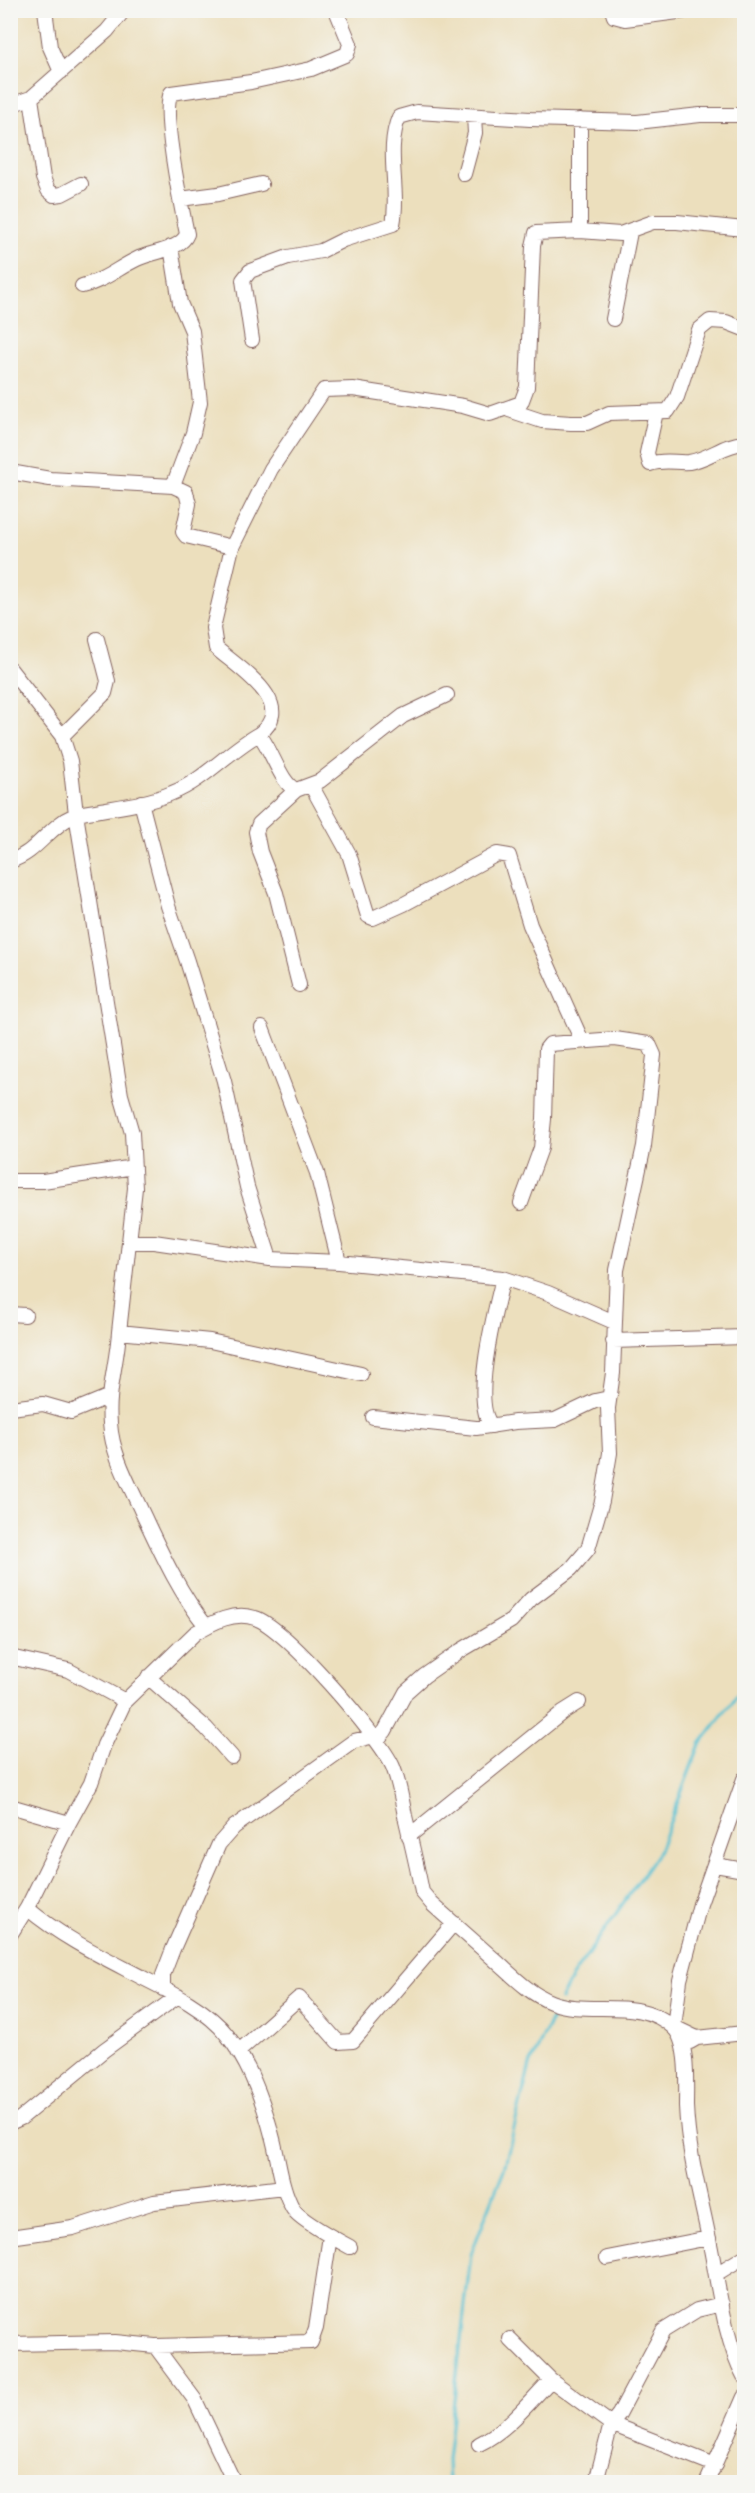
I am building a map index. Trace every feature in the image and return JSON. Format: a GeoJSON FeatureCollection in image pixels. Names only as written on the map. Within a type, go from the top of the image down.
{"type":"FeatureCollection","features":[{"type":"Feature","properties":{"kind":"street"},"geometry":{"type":"LineString","coordinates":[[45,10],[50,47],[61,72]]}},
{"type":"Feature","properties":{"kind":"street"},"geometry":{"type":"LineString","coordinates":[[10,105],[31,98],[107,31],[124,10]]}},
{"type":"Feature","properties":{"kind":"street"},"geometry":{"type":"LineString","coordinates":[[82,286],[101,281],[137,258],[171,247],[185,239],[187,234],[174,174],[168,106],[171,93],[251,82],[311,69],[347,54],[350,44],[336,10]]}},
{"type":"Feature","properties":{"kind":"street"},"geometry":{"type":"LineString","coordinates":[[612,10],[614,16],[625,19],[693,10]]}},
{"type":"Feature","properties":{"kind":"street"},"geometry":{"type":"LineString","coordinates":[[31,98],[43,178],[48,190],[54,195],[62,194],[81,184]]}},
{"type":"Feature","properties":{"kind":"street"},"geometry":{"type":"LineString","coordinates":[[252,340],[243,280],[250,271],[288,257],[321,251],[343,240],[393,224],[395,212],[393,143],[399,117],[417,112],[637,122],[700,115],[744,115]]}},
{"type":"Feature","properties":{"kind":"street"},"geometry":{"type":"LineString","coordinates":[[464,174],[475,133],[474,116]]}},
{"type":"Feature","properties":{"kind":"street"},"geometry":{"type":"LineString","coordinates":[[580,120],[580,231]]}},
{"type":"Feature","properties":{"kind":"street"},"geometry":{"type":"LineString","coordinates":[[180,199],[218,194],[261,184]]}},
{"type":"Feature","properties":{"kind":"street"},"geometry":{"type":"LineString","coordinates":[[10,861],[34,848],[64,820],[76,814],[141,802],[183,789],[209,771],[233,749],[269,726],[273,712],[268,694],[216,648],[213,628],[232,547],[271,469],[324,390],[353,389],[463,406],[490,414],[508,410],[521,404],[527,387],[533,246],[536,233],[580,231],[620,234],[653,222],[743,226]]}},
{"type":"Feature","properties":{"kind":"street"},"geometry":{"type":"LineString","coordinates":[[613,319],[630,232]]}},
{"type":"Feature","properties":{"kind":"street"},"geometry":{"type":"LineString","coordinates":[[171,247],[180,303],[192,331],[200,402],[193,433],[173,486]]}},
{"type":"Feature","properties":{"kind":"street"},"geometry":{"type":"LineString","coordinates":[[508,410],[542,421],[571,423],[587,423],[609,413],[668,411],[677,397],[699,330],[710,321],[726,322],[744,329]]}},
{"type":"Feature","properties":{"kind":"street"},"geometry":{"type":"LineString","coordinates":[[656,412],[647,453],[650,464],[662,460],[687,462],[703,458],[723,448],[744,443]]}},
{"type":"Feature","properties":{"kind":"street"},"geometry":{"type":"LineString","coordinates":[[10,472],[50,479],[173,486],[186,492],[189,504],[183,532],[186,536],[232,547]]}},
{"type":"Feature","properties":{"kind":"street"},"geometry":{"type":"LineString","coordinates":[[62,736],[105,693],[108,681],[97,639]]}},
{"type":"Feature","properties":{"kind":"street"},"geometry":{"type":"LineString","coordinates":[[10,669],[62,736],[70,761],[76,814],[121,1095],[132,1133],[135,1188],[110,1396],[110,1424],[119,1462],[162,1556],[194,1611],[206,1626]]}},
{"type":"Feature","properties":{"kind":"street"},"geometry":{"type":"LineString","coordinates":[[299,985],[276,893],[260,852],[256,832],[259,824],[296,790],[320,781],[403,716],[447,695]]}},
{"type":"Feature","properties":{"kind":"street"},"geometry":{"type":"LineString","coordinates":[[259,734],[268,745],[285,783],[296,790]]}},
{"type":"Feature","properties":{"kind":"street"},"geometry":{"type":"LineString","coordinates":[[311,785],[349,854],[368,916],[373,918],[497,854],[509,856],[530,925],[582,1041]]}},
{"type":"Feature","properties":{"kind":"street"},"geometry":{"type":"LineString","coordinates":[[141,802],[168,906],[191,971],[224,1081],[247,1187],[270,1259]]}},
{"type":"Feature","properties":{"kind":"street"},"geometry":{"type":"LineString","coordinates":[[262,1028],[317,1173],[339,1262]]}},
{"type":"Feature","properties":{"kind":"street"},"geometry":{"type":"LineString","coordinates":[[164,1989],[163,1974],[173,1949],[219,1844],[234,1827],[354,1742],[375,1738],[385,1731],[406,1692],[424,1676],[460,1651],[511,1621],[531,1599],[582,1559],[594,1529],[608,1465],[609,1398],[613,1372],[617,1270],[644,1146],[654,1054],[649,1044],[615,1039],[550,1044],[546,1049],[541,1148],[521,1203]]}},
{"type":"Feature","properties":{"kind":"street"},"geometry":{"type":"LineString","coordinates":[[10,1181],[43,1181],[134,1167]]}},
{"type":"Feature","properties":{"kind":"street"},"geometry":{"type":"LineString","coordinates":[[129,1242],[154,1242],[270,1259],[339,1262],[503,1278],[548,1293],[614,1322]]}},
{"type":"Feature","properties":{"kind":"street"},"geometry":{"type":"LineString","coordinates":[[492,1426],[487,1420],[484,1406],[487,1347],[503,1278]]}},
{"type":"Feature","properties":{"kind":"street"},"geometry":{"type":"LineString","coordinates":[[10,1314],[25,1315]]}},
{"type":"Feature","properties":{"kind":"street"},"geometry":{"type":"LineString","coordinates":[[118,1332],[210,1341],[361,1374]]}},
{"type":"Feature","properties":{"kind":"street"},"geometry":{"type":"LineString","coordinates":[[613,1341],[744,1337]]}},
{"type":"Feature","properties":{"kind":"street"},"geometry":{"type":"LineString","coordinates":[[10,1408],[43,1404],[71,1412],[110,1396]]}},
{"type":"Feature","properties":{"kind":"street"},"geometry":{"type":"LineString","coordinates":[[373,1417],[465,1428],[492,1426],[555,1420],[595,1401],[609,1398]]}},
{"type":"Feature","properties":{"kind":"street"},"geometry":{"type":"LineString","coordinates":[[10,1935],[27,1908],[91,1783],[104,1745],[125,1701],[195,1633],[206,1626],[237,1616],[254,1617],[283,1637],[345,1701],[375,1738],[393,1766],[397,1778],[423,1892],[454,1923],[521,1983],[547,2001],[565,2006],[633,2008],[644,2011],[697,2038]]}},
{"type":"Feature","properties":{"kind":"street"},"geometry":{"type":"LineString","coordinates":[[10,1657],[45,1663],[68,1670],[125,1701]]}},
{"type":"Feature","properties":{"kind":"street"},"geometry":{"type":"LineString","coordinates":[[148,1677],[206,1728],[232,1757]]}},
{"type":"Feature","properties":{"kind":"street"},"geometry":{"type":"LineString","coordinates":[[410,1836],[563,1712],[579,1702]]}},
{"type":"Feature","properties":{"kind":"street"},"geometry":{"type":"LineString","coordinates":[[744,1779],[700,1904],[680,1980],[674,2027],[683,2045],[687,2130],[698,2195],[722,2304],[741,2355],[744,2376]]}},
{"type":"Feature","properties":{"kind":"street"},"geometry":{"type":"LineString","coordinates":[[10,1806],[69,1823]]}},
{"type":"Feature","properties":{"kind":"street"},"geometry":{"type":"LineString","coordinates":[[714,1865],[744,1870]]}},
{"type":"Feature","properties":{"kind":"street"},"geometry":{"type":"LineString","coordinates":[[27,1908],[69,1939],[178,1996],[226,2033],[243,2058],[261,2100],[284,2187],[294,2211],[350,2247]]}},
{"type":"Feature","properties":{"kind":"street"},"geometry":{"type":"LineString","coordinates":[[238,2052],[299,1998],[338,2042],[353,2041],[454,1923]]}},
{"type":"Feature","properties":{"kind":"street"},"geometry":{"type":"LineString","coordinates":[[10,2123],[21,2118],[104,2050],[178,1996]]}},
{"type":"Feature","properties":{"kind":"street"},"geometry":{"type":"LineString","coordinates":[[683,2045],[697,2038],[744,2033]]}},
{"type":"Feature","properties":{"kind":"street"},"geometry":{"type":"LineString","coordinates":[[10,2237],[73,2228],[101,2217],[154,2202],[284,2187]]}},
{"type":"Feature","properties":{"kind":"street"},"geometry":{"type":"LineString","coordinates":[[10,2344],[115,2342],[155,2346],[311,2342],[316,2328],[330,2236]]}},
{"type":"Feature","properties":{"kind":"street"},"geometry":{"type":"LineString","coordinates":[[608,2258],[709,2238]]}},
{"type":"Feature","properties":{"kind":"street"},"geometry":{"type":"LineString","coordinates":[[716,2274],[744,2257]]}},
{"type":"Feature","properties":{"kind":"street"},"geometry":{"type":"LineString","coordinates":[[596,2482],[611,2424],[619,2414],[663,2331],[697,2310],[722,2304]]}},
{"type":"Feature","properties":{"kind":"street"},"geometry":{"type":"LineString","coordinates":[[510,2339],[551,2379],[611,2424],[715,2465]]}},
{"type":"Feature","properties":{"kind":"street"},"geometry":{"type":"LineString","coordinates":[[155,2346],[195,2400],[234,2482]]}},
{"type":"Feature","properties":{"kind":"street"},"geometry":{"type":"LineString","coordinates":[[479,2444],[500,2431],[551,2379]]}},
{"type":"Feature","properties":{"kind":"street"},"geometry":{"type":"LineString","coordinates":[[712,2481],[715,2465],[744,2397]]}},
{"type":"Feature","properties":{"kind":"waterway"},"geometry":{"type":"LineString","coordinates":[[561,1999],[572,1977],[658,1853],[700,1744],[744,1687]]}},
{"type":"Feature","properties":{"kind":"waterway"},"geometry":{"type":"LineString","coordinates":[[448,2482],[447,2460],[471,2254],[504,2169],[530,2065],[557,2008]]}}]}
